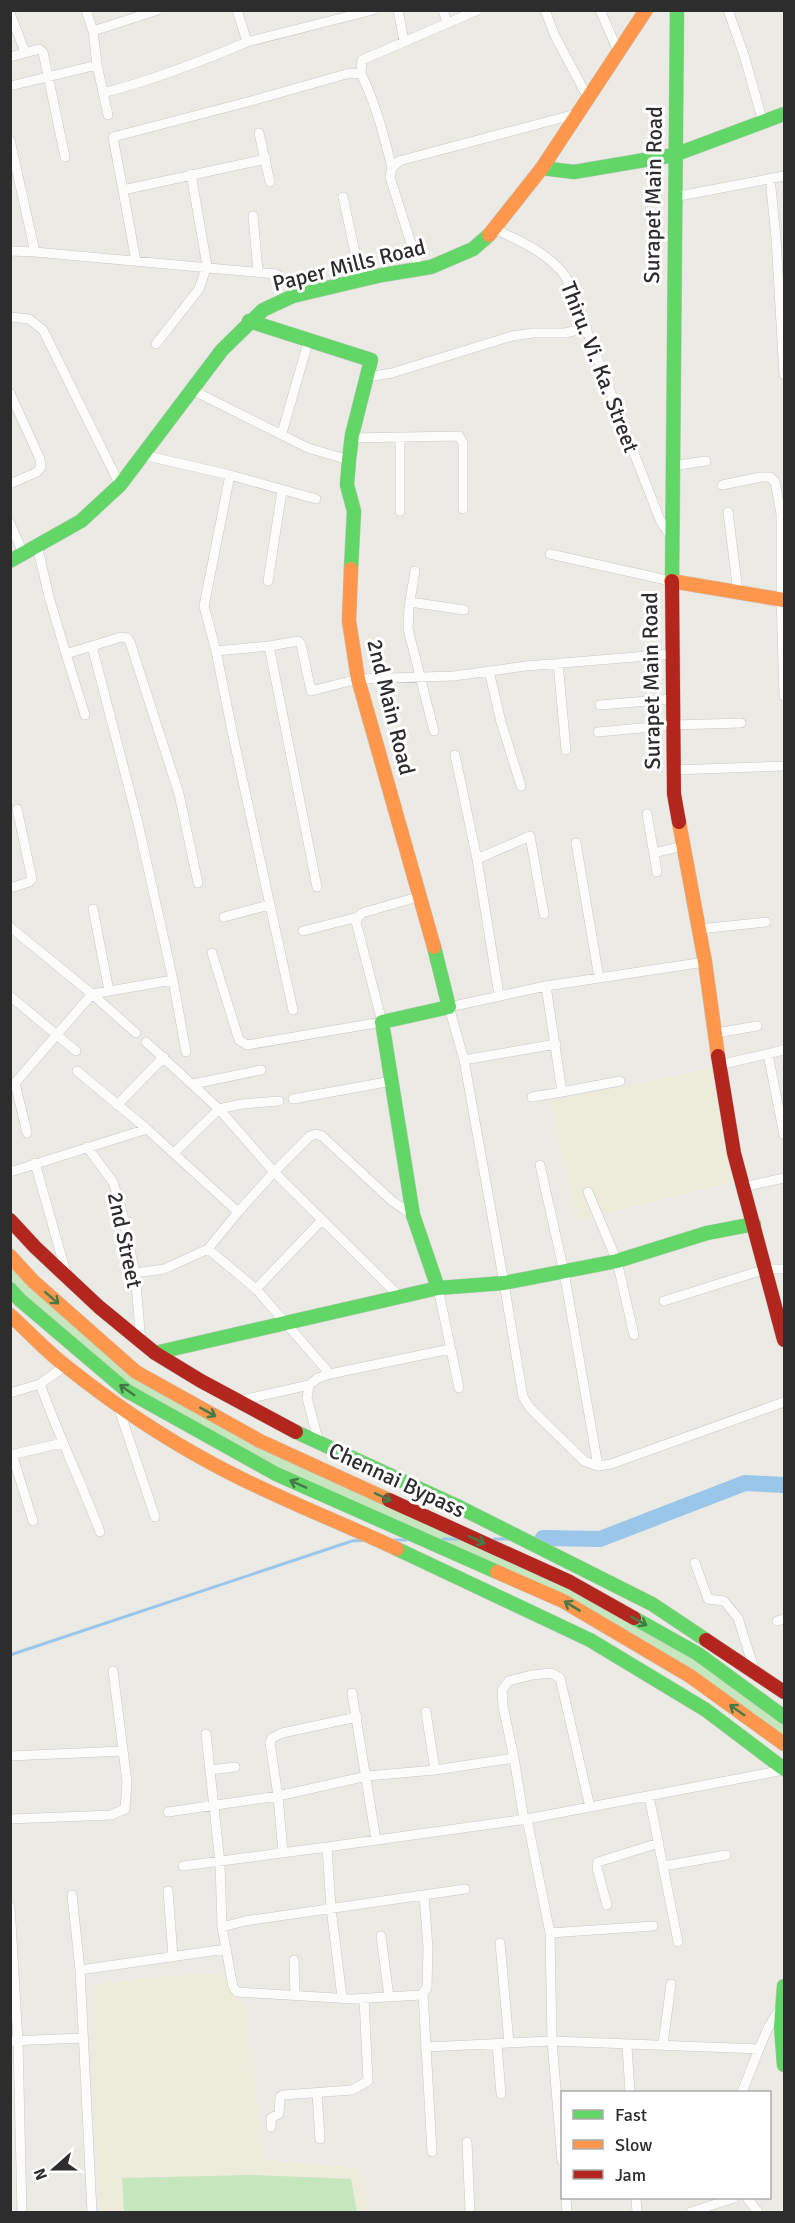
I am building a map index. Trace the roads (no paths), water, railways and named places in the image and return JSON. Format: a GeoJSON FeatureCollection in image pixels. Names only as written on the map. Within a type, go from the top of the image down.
{"type":"FeatureCollection","features":[{"type":"Feature","properties":{"kind":"main road","name":"Paper Mills Road"},"geometry":{"type":"LineString","coordinates":[[10,561],[81,521],[120,485],[222,350],[249,321],[263,310],[292,296],[419,269],[453,259],[473,249],[495,229],[542,168],[646,10]]}},
{"type":"Feature","properties":{"kind":"main road","name":"Surapet Main Road"},"geometry":{"type":"LineString","coordinates":[[677,10],[671,537],[674,794],[705,962],[716,1033],[718,1065],[734,1153],[783,1322],[784,1340]]}},
{"type":"Feature","properties":{"kind":"main road"},"geometry":{"type":"LineString","coordinates":[[542,168],[574,172],[674,154],[784,114]]}},
{"type":"Feature","properties":{"kind":"main road"},"geometry":{"type":"LineString","coordinates":[[249,321],[371,360],[367,377]]}},
{"type":"Feature","properties":{"kind":"main road","name":"2nd Main Road"},"geometry":{"type":"LineString","coordinates":[[367,377],[351,438],[347,485],[354,511],[349,621],[358,679],[421,896],[449,1007]]}},
{"type":"Feature","properties":{"kind":"main road"},"geometry":{"type":"LineString","coordinates":[[671,581],[783,600]]}},
{"type":"Feature","properties":{"kind":"main road"},"geometry":{"type":"LineString","coordinates":[[438,1288],[413,1215],[382,1022],[449,1007]]}},
{"type":"Feature","properties":{"kind":"main road"},"geometry":{"type":"LineString","coordinates":[[10,1220],[35,1247],[99,1307],[155,1353],[201,1381],[319,1443],[455,1506],[652,1605],[756,1671],[784,1692]]}},
{"type":"Feature","properties":{"kind":"main road"},"geometry":{"type":"LineString","coordinates":[[155,1353],[438,1288],[504,1283],[617,1261],[707,1233],[754,1224]]}},
{"type":"Feature","properties":{"kind":"main road","name":"Chennai Bypass"},"geometry":{"type":"LineString","coordinates":[[10,1256],[33,1281],[136,1372],[260,1441],[570,1582],[698,1654],[784,1717]]}},
{"type":"Feature","properties":{"kind":"main road","name":"Chennai Bypass"},"geometry":{"type":"LineString","coordinates":[[10,1289],[127,1391],[276,1474],[563,1601],[690,1677],[784,1744]]}},
{"type":"Feature","properties":{"kind":"main road"},"geometry":{"type":"LineString","coordinates":[[10,1315],[65,1366],[118,1406],[211,1463],[590,1640],[706,1710],[784,1769]]}},
{"type":"Feature","properties":{"kind":"main road"},"geometry":{"type":"LineString","coordinates":[[784,1986],[779,2018],[784,2065]]}},
{"type":"Feature","properties":{"kind":"street"},"geometry":{"type":"LineString","coordinates":[[86,10],[93,31],[97,65],[108,115]]}},
{"type":"Feature","properties":{"kind":"street"},"geometry":{"type":"LineString","coordinates":[[93,31],[158,10]]}},
{"type":"Feature","properties":{"kind":"street"},"geometry":{"type":"LineString","coordinates":[[237,10],[247,42]]}},
{"type":"Feature","properties":{"kind":"street"},"geometry":{"type":"LineString","coordinates":[[103,93],[146,82],[247,42],[373,10]]}},
{"type":"Feature","properties":{"kind":"street"},"geometry":{"type":"LineString","coordinates":[[398,10],[404,41]]}},
{"type":"Feature","properties":{"kind":"street"},"geometry":{"type":"LineString","coordinates":[[443,10],[447,23]]}},
{"type":"Feature","properties":{"kind":"street"},"geometry":{"type":"LineString","coordinates":[[350,73],[362,60],[478,10]]}},
{"type":"Feature","properties":{"kind":"street"},"geometry":{"type":"LineString","coordinates":[[545,10],[555,36],[588,98]]}},
{"type":"Feature","properties":{"kind":"street"},"geometry":{"type":"LineString","coordinates":[[600,10],[618,51]]}},
{"type":"Feature","properties":{"kind":"street"},"geometry":{"type":"LineString","coordinates":[[728,10],[744,55],[763,122]]}},
{"type":"Feature","properties":{"kind":"street"},"geometry":{"type":"LineString","coordinates":[[10,13],[25,52]]}},
{"type":"Feature","properties":{"kind":"street"},"geometry":{"type":"LineString","coordinates":[[10,57],[39,49],[43,52],[65,158]]}},
{"type":"Feature","properties":{"kind":"street"},"geometry":{"type":"LineString","coordinates":[[362,60],[361,74],[381,124],[392,168],[390,177],[419,269]]}},
{"type":"Feature","properties":{"kind":"street"},"geometry":{"type":"LineString","coordinates":[[10,86],[97,65]]}},
{"type":"Feature","properties":{"kind":"street"},"geometry":{"type":"LineString","coordinates":[[136,261],[112,136],[251,102],[350,73],[361,74]]}},
{"type":"Feature","properties":{"kind":"street"},"geometry":{"type":"LineString","coordinates":[[392,168],[399,161],[576,114]]}},
{"type":"Feature","properties":{"kind":"street"},"geometry":{"type":"LineString","coordinates":[[259,133],[270,182]]}},
{"type":"Feature","properties":{"kind":"street"},"geometry":{"type":"LineString","coordinates":[[10,140],[35,252]]}},
{"type":"Feature","properties":{"kind":"street"},"geometry":{"type":"LineString","coordinates":[[123,190],[266,159]]}},
{"type":"Feature","properties":{"kind":"street"},"geometry":{"type":"LineString","coordinates":[[156,344],[199,289],[207,266],[190,174]]}},
{"type":"Feature","properties":{"kind":"street"},"geometry":{"type":"LineString","coordinates":[[674,196],[784,176]]}},
{"type":"Feature","properties":{"kind":"street"},"geometry":{"type":"LineString","coordinates":[[770,178],[784,369]]}},
{"type":"Feature","properties":{"kind":"street"},"geometry":{"type":"LineString","coordinates":[[343,197],[361,280]]}},
{"type":"Feature","properties":{"kind":"street"},"geometry":{"type":"LineString","coordinates":[[253,216],[258,271]]}},
{"type":"Feature","properties":{"kind":"street","name":"Thiru. Vi. Ka. Street"},"geometry":{"type":"LineString","coordinates":[[495,229],[541,251],[557,265],[566,277],[660,520],[671,537]]}},
{"type":"Feature","properties":{"kind":"street"},"geometry":{"type":"LineString","coordinates":[[10,251],[258,271],[276,274],[289,284],[292,296]]}},
{"type":"Feature","properties":{"kind":"street"},"geometry":{"type":"LineString","coordinates":[[10,317],[29,319],[43,330],[120,485]]}},
{"type":"Feature","properties":{"kind":"street"},"geometry":{"type":"LineString","coordinates":[[367,377],[401,370],[512,336],[546,332],[565,333],[587,328]]}},
{"type":"Feature","properties":{"kind":"street"},"geometry":{"type":"LineString","coordinates":[[282,434],[309,339]]}},
{"type":"Feature","properties":{"kind":"street"},"geometry":{"type":"LineString","coordinates":[[192,390],[309,448],[349,460]]}},
{"type":"Feature","properties":{"kind":"street"},"geometry":{"type":"LineString","coordinates":[[10,393],[40,459],[41,467],[37,472],[10,484]]}},
{"type":"Feature","properties":{"kind":"street"},"geometry":{"type":"LineString","coordinates":[[351,438],[459,436],[463,443],[463,509]]}},
{"type":"Feature","properties":{"kind":"street"},"geometry":{"type":"LineString","coordinates":[[400,437],[400,511]]}},
{"type":"Feature","properties":{"kind":"street"},"geometry":{"type":"LineString","coordinates":[[143,455],[230,474],[282,491],[316,499]]}},
{"type":"Feature","properties":{"kind":"street"},"geometry":{"type":"LineString","coordinates":[[672,466],[706,461]]}},
{"type":"Feature","properties":{"kind":"street"},"geometry":{"type":"LineString","coordinates":[[230,474],[204,606],[216,651],[293,1010]]}},
{"type":"Feature","properties":{"kind":"street"},"geometry":{"type":"LineString","coordinates":[[722,485],[761,477],[770,477],[775,482],[781,514],[784,696]]}},
{"type":"Feature","properties":{"kind":"street"},"geometry":{"type":"LineString","coordinates":[[268,581],[282,491]]}},
{"type":"Feature","properties":{"kind":"street"},"geometry":{"type":"LineString","coordinates":[[728,512],[738,592]]}},
{"type":"Feature","properties":{"kind":"street"},"geometry":{"type":"LineString","coordinates":[[10,523],[23,554]]}},
{"type":"Feature","properties":{"kind":"street"},"geometry":{"type":"LineString","coordinates":[[37,545],[49,597],[85,716]]}},
{"type":"Feature","properties":{"kind":"street"},"geometry":{"type":"LineString","coordinates":[[550,555],[671,581]]}},
{"type":"Feature","properties":{"kind":"street"},"geometry":{"type":"LineString","coordinates":[[415,571],[408,629],[434,731]]}},
{"type":"Feature","properties":{"kind":"street"},"geometry":{"type":"LineString","coordinates":[[410,602],[464,610]]}},
{"type":"Feature","properties":{"kind":"street"},"geometry":{"type":"LineString","coordinates":[[66,654],[121,637],[128,638],[179,794],[198,883]]}},
{"type":"Feature","properties":{"kind":"street"},"geometry":{"type":"LineString","coordinates":[[216,651],[298,641],[301,644],[311,691],[358,679],[454,676],[558,663],[672,654]]}},
{"type":"Feature","properties":{"kind":"street"},"geometry":{"type":"LineString","coordinates":[[92,646],[138,823],[173,980],[186,1052]]}},
{"type":"Feature","properties":{"kind":"street"},"geometry":{"type":"LineString","coordinates":[[269,646],[317,887]]}},
{"type":"Feature","properties":{"kind":"street"},"geometry":{"type":"LineString","coordinates":[[558,663],[566,750]]}},
{"type":"Feature","properties":{"kind":"street"},"geometry":{"type":"LineString","coordinates":[[489,671],[501,722],[521,786]]}},
{"type":"Feature","properties":{"kind":"street"},"geometry":{"type":"LineString","coordinates":[[600,705],[672,699]]}},
{"type":"Feature","properties":{"kind":"street"},"geometry":{"type":"LineString","coordinates":[[598,732],[673,725],[741,723]]}},
{"type":"Feature","properties":{"kind":"street"},"geometry":{"type":"LineString","coordinates":[[455,755],[477,859],[499,995]]}},
{"type":"Feature","properties":{"kind":"street"},"geometry":{"type":"LineString","coordinates":[[673,770],[784,766]]}},
{"type":"Feature","properties":{"kind":"street"},"geometry":{"type":"LineString","coordinates":[[10,888],[32,879],[17,809]]}},
{"type":"Feature","properties":{"kind":"street"},"geometry":{"type":"LineString","coordinates":[[647,814],[657,873]]}},
{"type":"Feature","properties":{"kind":"street"},"geometry":{"type":"LineString","coordinates":[[477,859],[530,836],[544,914]]}},
{"type":"Feature","properties":{"kind":"street"},"geometry":{"type":"LineString","coordinates":[[576,843],[599,978]]}},
{"type":"Feature","properties":{"kind":"street"},"geometry":{"type":"LineString","coordinates":[[654,852],[683,846]]}},
{"type":"Feature","properties":{"kind":"street"},"geometry":{"type":"LineString","coordinates":[[303,930],[357,917],[362,913],[421,896]]}},
{"type":"Feature","properties":{"kind":"street"},"geometry":{"type":"LineString","coordinates":[[224,917],[269,905]]}},
{"type":"Feature","properties":{"kind":"street"},"geometry":{"type":"LineString","coordinates":[[93,909],[109,991]]}},
{"type":"Feature","properties":{"kind":"street"},"geometry":{"type":"LineString","coordinates":[[212,952],[242,1044],[382,1022],[356,922],[357,917]]}},
{"type":"Feature","properties":{"kind":"street"},"geometry":{"type":"LineString","coordinates":[[699,929],[766,922]]}},
{"type":"Feature","properties":{"kind":"street"},"geometry":{"type":"LineString","coordinates":[[10,927],[136,1033]]}},
{"type":"Feature","properties":{"kind":"street"},"geometry":{"type":"LineString","coordinates":[[705,962],[546,986],[449,1007],[455,1021],[464,1060],[523,1397],[530,1408],[584,1461],[598,1466],[611,1464],[784,1402]]}},
{"type":"Feature","properties":{"kind":"street"},"geometry":{"type":"LineString","coordinates":[[27,1132],[15,1105],[14,1085],[92,994],[173,980]]}},
{"type":"Feature","properties":{"kind":"street"},"geometry":{"type":"LineString","coordinates":[[546,986],[562,1092]]}},
{"type":"Feature","properties":{"kind":"street"},"geometry":{"type":"LineString","coordinates":[[10,996],[76,1051]]}},
{"type":"Feature","properties":{"kind":"street"},"geometry":{"type":"LineString","coordinates":[[716,1033],[757,1026]]}},
{"type":"Feature","properties":{"kind":"street"},"geometry":{"type":"LineString","coordinates":[[146,1042],[219,1109],[274,1172],[399,1296]]}},
{"type":"Feature","properties":{"kind":"street"},"geometry":{"type":"LineString","coordinates":[[464,1060],[556,1044]]}},
{"type":"Feature","properties":{"kind":"street"},"geometry":{"type":"LineString","coordinates":[[718,1065],[784,1050]]}},
{"type":"Feature","properties":{"kind":"street"},"geometry":{"type":"LineString","coordinates":[[768,1054],[784,1135]]}},
{"type":"Feature","properties":{"kind":"street"},"geometry":{"type":"LineString","coordinates":[[117,1104],[164,1057]]}},
{"type":"Feature","properties":{"kind":"street"},"geometry":{"type":"LineString","coordinates":[[193,1084],[261,1070]]}},
{"type":"Feature","properties":{"kind":"street"},"geometry":{"type":"LineString","coordinates":[[78,1071],[147,1129],[238,1212]]}},
{"type":"Feature","properties":{"kind":"street"},"geometry":{"type":"LineString","coordinates":[[10,1072],[18,1080]]}},
{"type":"Feature","properties":{"kind":"street"},"geometry":{"type":"LineString","coordinates":[[293,1099],[392,1081]]}},
{"type":"Feature","properties":{"kind":"street"},"geometry":{"type":"LineString","coordinates":[[532,1097],[620,1081]]}},
{"type":"Feature","properties":{"kind":"street"},"geometry":{"type":"LineString","coordinates":[[174,1153],[219,1109],[242,1104],[279,1101]]}},
{"type":"Feature","properties":{"kind":"street"},"geometry":{"type":"LineString","coordinates":[[10,1172],[147,1129]]}},
{"type":"Feature","properties":{"kind":"street"},"geometry":{"type":"LineString","coordinates":[[135,1273],[164,1269],[208,1249],[274,1172],[310,1136],[316,1134],[322,1136],[392,1201],[413,1215]]}},
{"type":"Feature","properties":{"kind":"street","name":"2nd Street"},"geometry":{"type":"LineString","coordinates":[[87,1147],[113,1182],[121,1207],[135,1273],[141,1341]]}},
{"type":"Feature","properties":{"kind":"street"},"geometry":{"type":"LineString","coordinates":[[35,1163],[68,1278]]}},
{"type":"Feature","properties":{"kind":"street"},"geometry":{"type":"LineString","coordinates":[[540,1165],[564,1272],[598,1466]]}},
{"type":"Feature","properties":{"kind":"street"},"geometry":{"type":"LineString","coordinates":[[744,1187],[784,1178]]}},
{"type":"Feature","properties":{"kind":"street"},"geometry":{"type":"LineString","coordinates":[[588,1192],[617,1261],[634,1335]]}},
{"type":"Feature","properties":{"kind":"street"},"geometry":{"type":"LineString","coordinates":[[256,1289],[322,1220]]}},
{"type":"Feature","properties":{"kind":"street"},"geometry":{"type":"LineString","coordinates":[[208,1249],[256,1289],[330,1374]]}},
{"type":"Feature","properties":{"kind":"street"},"geometry":{"type":"LineString","coordinates":[[664,1301],[766,1269],[784,1269]]}},
{"type":"Feature","properties":{"kind":"street"},"geometry":{"type":"LineString","coordinates":[[438,1288],[459,1388]]}},
{"type":"Feature","properties":{"kind":"street"},"geometry":{"type":"LineString","coordinates":[[238,1401],[309,1385],[318,1378],[330,1374],[450,1349]]}},
{"type":"Feature","properties":{"kind":"street"},"geometry":{"type":"LineString","coordinates":[[10,1393],[40,1384],[65,1366]]}},
{"type":"Feature","properties":{"kind":"street"},"geometry":{"type":"LineString","coordinates":[[40,1384],[100,1532]]}},
{"type":"Feature","properties":{"kind":"street"},"geometry":{"type":"LineString","coordinates":[[309,1385],[307,1398],[319,1443]]}},
{"type":"Feature","properties":{"kind":"street"},"geometry":{"type":"LineString","coordinates":[[118,1406],[156,1517]]}},
{"type":"Feature","properties":{"kind":"street"},"geometry":{"type":"LineString","coordinates":[[33,1521],[11,1455],[62,1443]]}},
{"type":"Feature","properties":{"kind":"street"},"geometry":{"type":"LineString","coordinates":[[695,1563],[708,1599],[724,1601],[738,1618],[756,1671]]}},
{"type":"Feature","properties":{"kind":"street"},"geometry":{"type":"LineString","coordinates":[[10,1820],[111,1815],[125,1809],[127,1782],[112,1671]]}},
{"type":"Feature","properties":{"kind":"street"},"geometry":{"type":"LineString","coordinates":[[561,2150],[552,2041],[550,1933],[503,1706],[502,1690],[509,1681],[551,1672],[560,1678],[590,1807]]}},
{"type":"Feature","properties":{"kind":"street"},"geometry":{"type":"LineString","coordinates":[[352,1693],[376,1840]]}},
{"type":"Feature","properties":{"kind":"street"},"geometry":{"type":"LineString","coordinates":[[426,1712],[435,1770]]}},
{"type":"Feature","properties":{"kind":"street"},"geometry":{"type":"LineString","coordinates":[[284,1854],[270,1743],[272,1738],[282,1733],[357,1717]]}},
{"type":"Feature","properties":{"kind":"street"},"geometry":{"type":"LineString","coordinates":[[206,1734],[220,1863],[222,1927],[233,1987],[237,1992],[258,1995],[364,1999],[423,1993]]}},
{"type":"Feature","properties":{"kind":"street"},"geometry":{"type":"LineString","coordinates":[[10,1756],[123,1751]]}},
{"type":"Feature","properties":{"kind":"street"},"geometry":{"type":"LineString","coordinates":[[168,1812],[278,1796],[367,1776],[435,1770],[514,1758]]}},
{"type":"Feature","properties":{"kind":"street"},"geometry":{"type":"LineString","coordinates":[[210,1770],[235,1767]]}},
{"type":"Feature","properties":{"kind":"street"},"geometry":{"type":"LineString","coordinates":[[183,1866],[220,1863],[526,1819],[784,1769]]}},
{"type":"Feature","properties":{"kind":"street"},"geometry":{"type":"LineString","coordinates":[[649,1796],[678,1942]]}},
{"type":"Feature","properties":{"kind":"street"},"geometry":{"type":"LineString","coordinates":[[607,1905],[597,1868],[598,1862],[659,1843]]}},
{"type":"Feature","properties":{"kind":"street"},"geometry":{"type":"LineString","coordinates":[[327,1847],[331,1908],[342,1997]]}},
{"type":"Feature","properties":{"kind":"street"},"geometry":{"type":"LineString","coordinates":[[664,1866],[726,1855]]}},
{"type":"Feature","properties":{"kind":"street"},"geometry":{"type":"LineString","coordinates":[[222,1927],[245,1921],[465,1889]]}},
{"type":"Feature","properties":{"kind":"street"},"geometry":{"type":"LineString","coordinates":[[168,1891],[173,1956]]}},
{"type":"Feature","properties":{"kind":"street"},"geometry":{"type":"LineString","coordinates":[[72,1895],[80,1970],[92,2212]]}},
{"type":"Feature","properties":{"kind":"street"},"geometry":{"type":"LineString","coordinates":[[424,1895],[428,1948],[427,1988],[423,1993],[432,2152]]}},
{"type":"Feature","properties":{"kind":"street"},"geometry":{"type":"LineString","coordinates":[[10,1906],[22,2212]]}},
{"type":"Feature","properties":{"kind":"street"},"geometry":{"type":"LineString","coordinates":[[550,1933],[653,1926]]}},
{"type":"Feature","properties":{"kind":"street"},"geometry":{"type":"LineString","coordinates":[[381,1936],[389,1997]]}},
{"type":"Feature","properties":{"kind":"street"},"geometry":{"type":"LineString","coordinates":[[500,1943],[509,2043]]}},
{"type":"Feature","properties":{"kind":"street"},"geometry":{"type":"LineString","coordinates":[[80,1970],[226,1949]]}},
{"type":"Feature","properties":{"kind":"street"},"geometry":{"type":"LineString","coordinates":[[294,1960],[296,1995]]}},
{"type":"Feature","properties":{"kind":"street"},"geometry":{"type":"LineString","coordinates":[[663,2044],[671,1984]]}},
{"type":"Feature","properties":{"kind":"street"},"geometry":{"type":"LineString","coordinates":[[271,2127],[272,2118],[279,2114],[280,2097],[352,2090],[368,2081],[364,1999]]}},
{"type":"Feature","properties":{"kind":"street"},"geometry":{"type":"LineString","coordinates":[[742,2091],[768,2028],[781,2009]]}},
{"type":"Feature","properties":{"kind":"street"},"geometry":{"type":"LineString","coordinates":[[14,2041],[83,2038]]}},
{"type":"Feature","properties":{"kind":"street"},"geometry":{"type":"LineString","coordinates":[[425,2047],[552,2041],[627,2046],[663,2044],[759,2049]]}},
{"type":"Feature","properties":{"kind":"street"},"geometry":{"type":"LineString","coordinates":[[497,2044],[501,2094]]}},
{"type":"Feature","properties":{"kind":"street"},"geometry":{"type":"LineString","coordinates":[[627,2046],[630,2091]]}},
{"type":"Feature","properties":{"kind":"street"},"geometry":{"type":"LineString","coordinates":[[317,2093],[320,2139]]}},
{"type":"Feature","properties":{"kind":"street"},"geometry":{"type":"LineString","coordinates":[[467,2142],[470,2212]]}},
{"type":"Feature","properties":{"kind":"street"},"geometry":{"type":"LineString","coordinates":[[691,2212],[731,2199]]}},
{"type":"Feature","properties":{"kind":"street"},"geometry":{"type":"LineString","coordinates":[[748,2199],[758,2212]]}},
{"type":"Feature","properties":{"kind":"waterway"},"geometry":{"type":"LineString","coordinates":[[543,1538],[600,1539],[745,1483],[784,1485]]}},
{"type":"Feature","properties":{"kind":"waterway"},"geometry":{"type":"LineString","coordinates":[[533,1538],[543,1538]]}},
{"type":"Feature","properties":{"kind":"waterway"},"geometry":{"type":"LineString","coordinates":[[443,1539],[460,1539]]}},
{"type":"Feature","properties":{"kind":"waterway"},"geometry":{"type":"LineString","coordinates":[[494,1539],[511,1539]]}},
{"type":"Feature","properties":{"kind":"waterway"},"geometry":{"type":"LineString","coordinates":[[10,1655],[352,1541],[367,1540]]}},
{"type":"Feature","properties":{"kind":"waterway"},"geometry":{"type":"LineString","coordinates":[[392,1540],[406,1540]]}}]}
